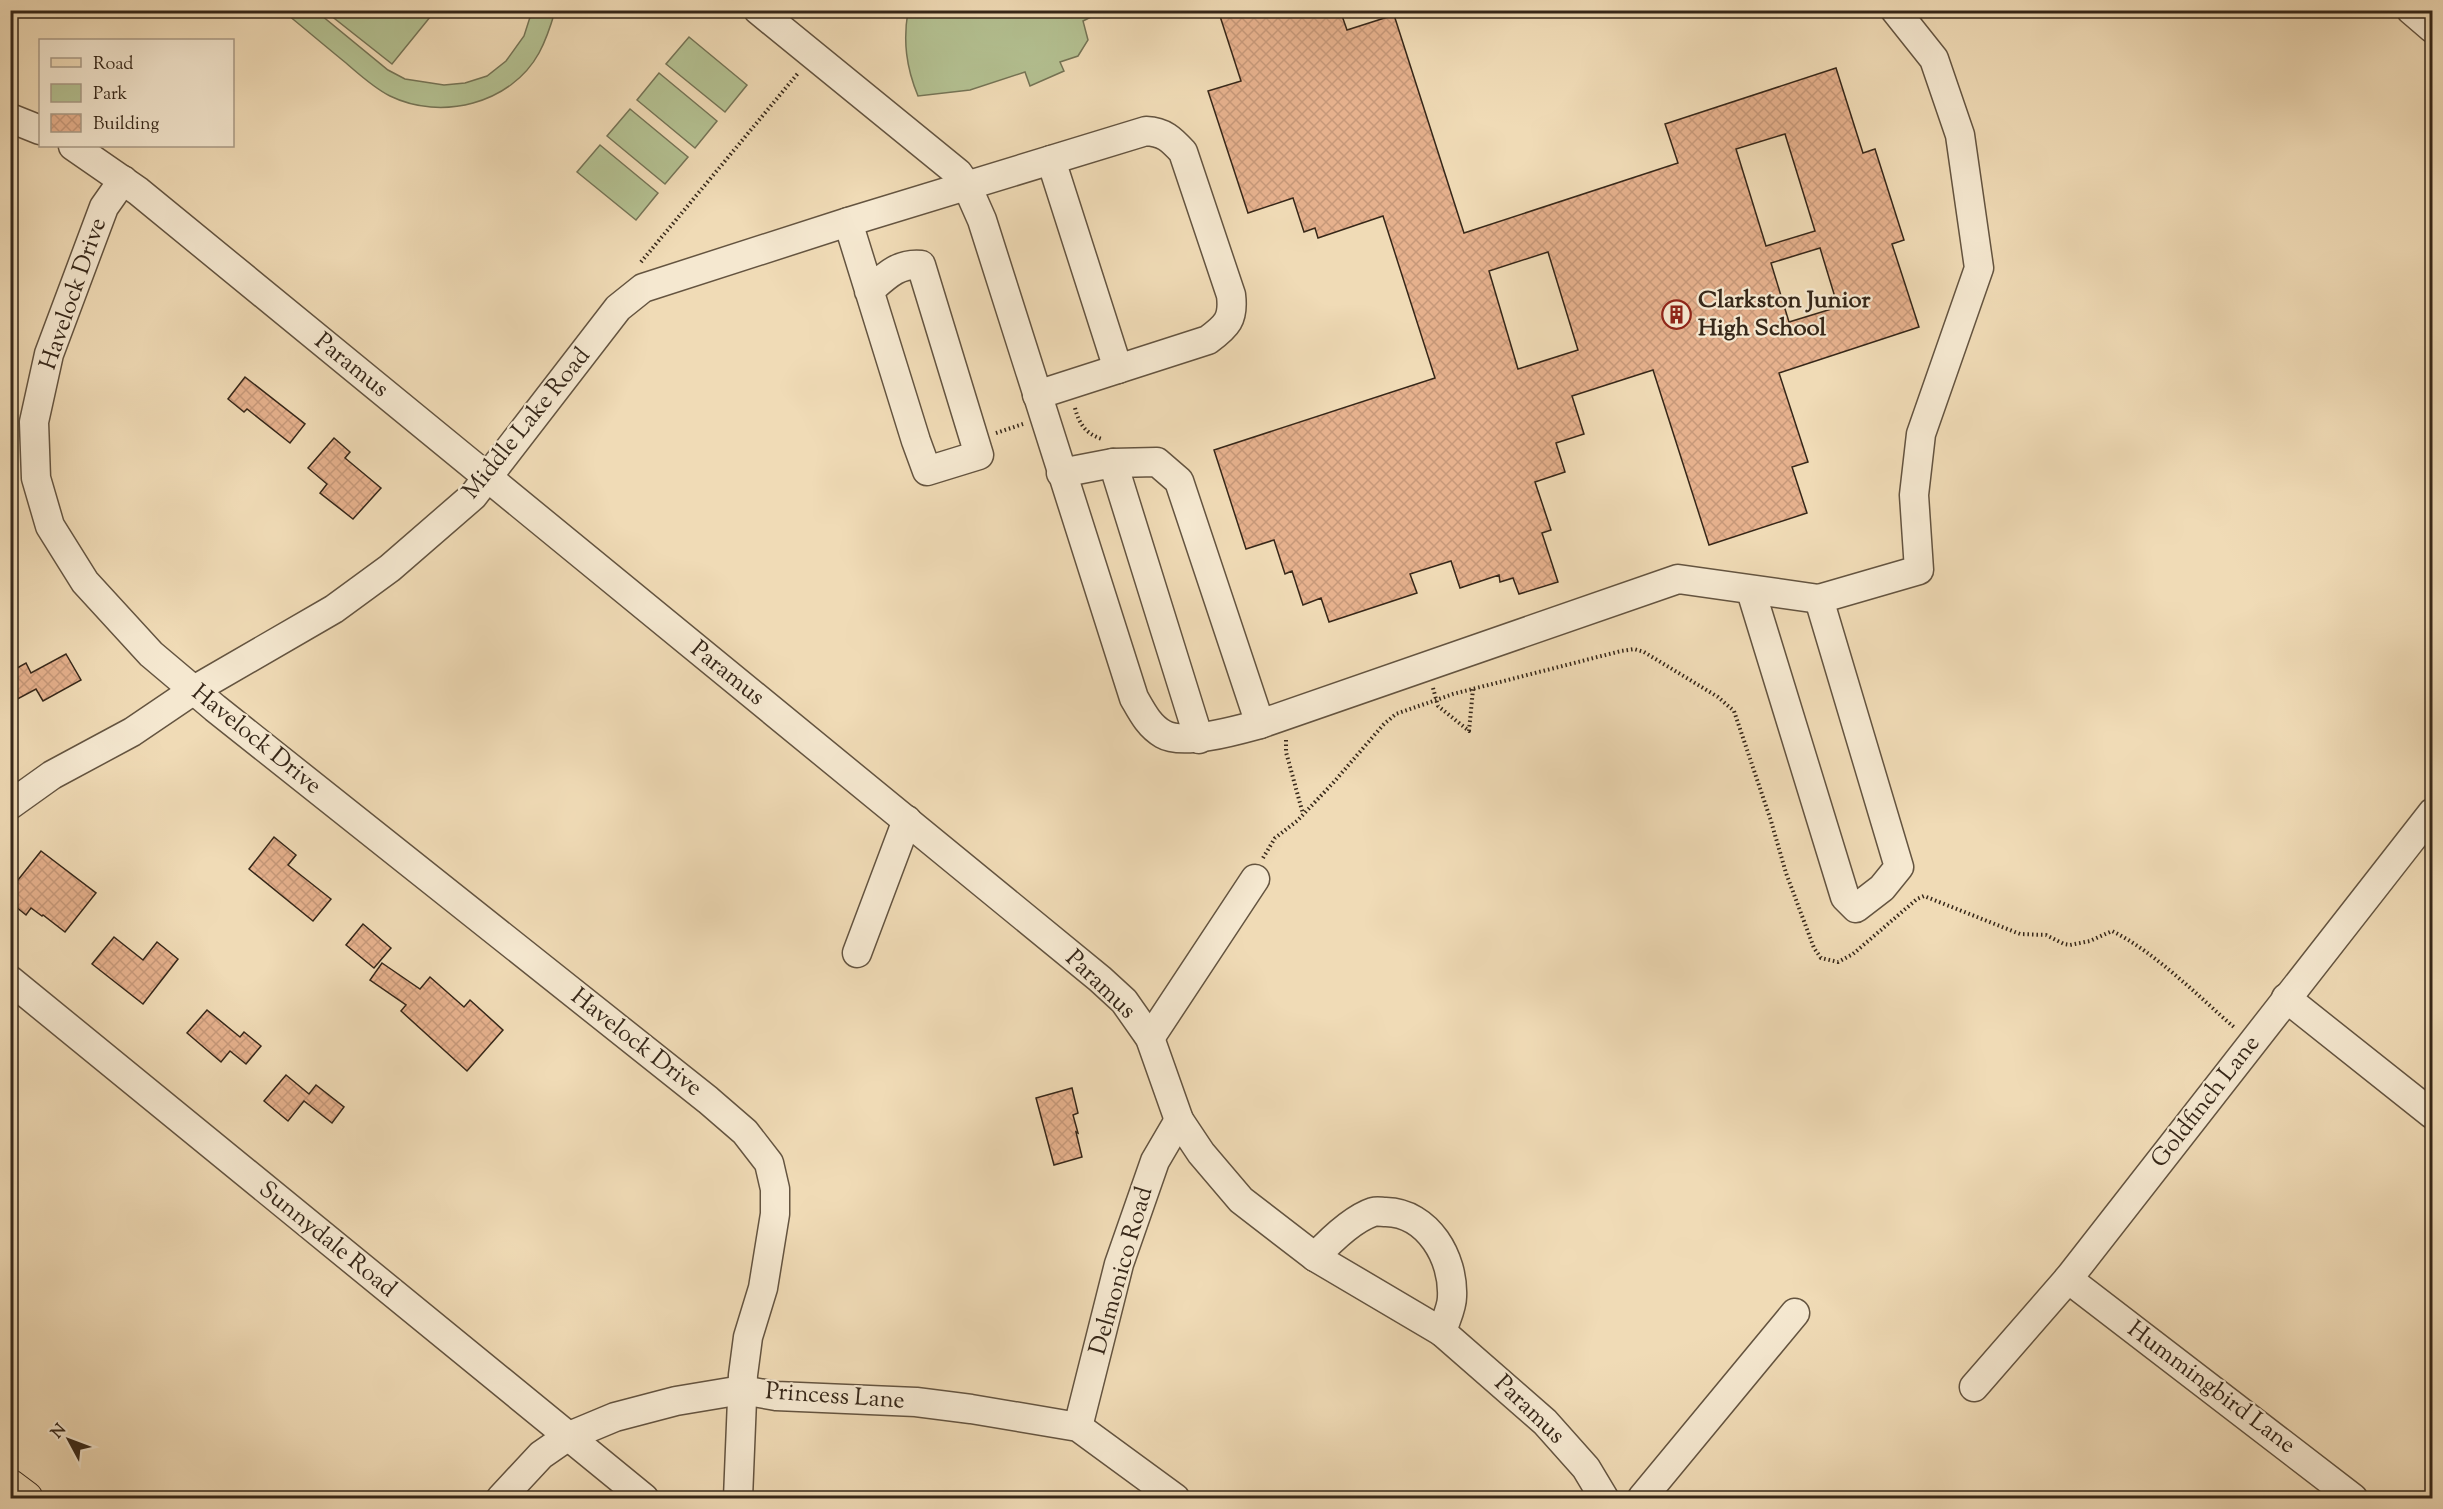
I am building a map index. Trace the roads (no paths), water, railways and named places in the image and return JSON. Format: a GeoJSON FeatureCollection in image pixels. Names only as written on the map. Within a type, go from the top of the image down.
{"type":"FeatureCollection","features":[{"type":"Feature","properties":{"kind":"main road"},"geometry":{"type":"LineString","coordinates":[[10,1486],[26,1498]]}},
{"type":"Feature","properties":{"kind":"street"},"geometry":{"type":"LineString","coordinates":[[758,10],[958,173],[967,186],[982,220],[1134,698],[1149,723],[1166,736],[1199,738],[1260,724],[1678,579],[1819,599],[1919,570],[1914,495],[1921,434],[1979,268],[1960,135],[1934,58],[1895,10]]}},
{"type":"Feature","properties":{"kind":"street"},"geometry":{"type":"LineString","coordinates":[[2411,10],[2433,28]]}},
{"type":"Feature","properties":{"kind":"street"},"geometry":{"type":"LineString","coordinates":[[10,118],[39,130]]}},
{"type":"Feature","properties":{"kind":"street","name":"Middle Lake Road"},"geometry":{"type":"LineString","coordinates":[[10,805],[52,775],[132,732],[194,690],[334,609],[390,568],[473,496],[640,278],[848,222],[1146,131],[1159,132],[1171,138],[1183,152],[1231,295],[1233,311],[1224,328],[1208,340],[1037,394]]}},
{"type":"Feature","properties":{"kind":"street","name":"Paramus"},"geometry":{"type":"LineString","coordinates":[[74,147],[123,180],[1100,979],[1124,1001],[1150,1038],[1179,1120],[1201,1153],[1241,1200],[1315,1257],[1442,1332],[1545,1422],[1586,1468],[1604,1498]]}},
{"type":"Feature","properties":{"kind":"street"},"geometry":{"type":"LineString","coordinates":[[1051,160],[1118,369]]}},
{"type":"Feature","properties":{"kind":"street","name":"Havelock Drive"},"geometry":{"type":"LineString","coordinates":[[123,180],[104,207],[49,354],[34,422],[36,478],[50,526],[85,582],[151,654],[745,1132],[768,1163],[775,1189],[775,1215],[763,1288],[748,1336],[742,1390]]}},
{"type":"Feature","properties":{"kind":"street"},"geometry":{"type":"LineString","coordinates":[[848,222],[869,291],[927,471],[979,455],[921,265],[909,264],[893,270],[869,291]]}},
{"type":"Feature","properties":{"kind":"street"},"geometry":{"type":"LineString","coordinates":[[1062,473],[1113,463],[1157,462],[1179,481],[1260,724]]}},
{"type":"Feature","properties":{"kind":"street"},"geometry":{"type":"LineString","coordinates":[[1113,463],[1199,738]]}},
{"type":"Feature","properties":{"kind":"street"},"geometry":{"type":"LineString","coordinates":[[1752,591],[1845,897],[1856,908],[1882,888],[1899,867],[1819,599]]}},
{"type":"Feature","properties":{"kind":"street","name":"Goldfinch Lane"},"geometry":{"type":"LineString","coordinates":[[1974,1388],[2068,1279],[2433,813]]}},
{"type":"Feature","properties":{"kind":"street"},"geometry":{"type":"LineString","coordinates":[[857,953],[907,820]]}},
{"type":"Feature","properties":{"kind":"street"},"geometry":{"type":"LineString","coordinates":[[1150,1038],[1255,879]]}},
{"type":"Feature","properties":{"kind":"street","name":"Sunnydale Road"},"geometry":{"type":"LineString","coordinates":[[10,980],[644,1498]]}},
{"type":"Feature","properties":{"kind":"street"},"geometry":{"type":"LineString","coordinates":[[2286,998],[2433,1114]]}},
{"type":"Feature","properties":{"kind":"street","name":"Delmonico Road"},"geometry":{"type":"LineString","coordinates":[[1078,1427],[1119,1264],[1155,1161],[1179,1120]]}},
{"type":"Feature","properties":{"kind":"street"},"geometry":{"type":"LineString","coordinates":[[1315,1257],[1336,1235],[1374,1212],[1400,1213],[1424,1226],[1441,1248],[1451,1275],[1452,1299],[1442,1332]]}},
{"type":"Feature","properties":{"kind":"street","name":"Hummingbird Lane"},"geometry":{"type":"LineString","coordinates":[[2068,1279],[2353,1498]]}},
{"type":"Feature","properties":{"kind":"street"},"geometry":{"type":"LineString","coordinates":[[1642,1498],[1795,1313]]}},
{"type":"Feature","properties":{"kind":"street"},"geometry":{"type":"LineString","coordinates":[[738,1498],[742,1390]]}},
{"type":"Feature","properties":{"kind":"street","name":"Princess Lane"},"geometry":{"type":"LineString","coordinates":[[501,1498],[542,1455],[567,1437],[615,1417],[676,1401],[742,1390],[786,1396],[916,1402],[1078,1427],[1175,1498]]}},
{"type":"Feature","properties":{"kind":"place","name":"Clarkston Junior High School"},"geometry":{"type":"Point","coordinates":[1677,315]}}]}
